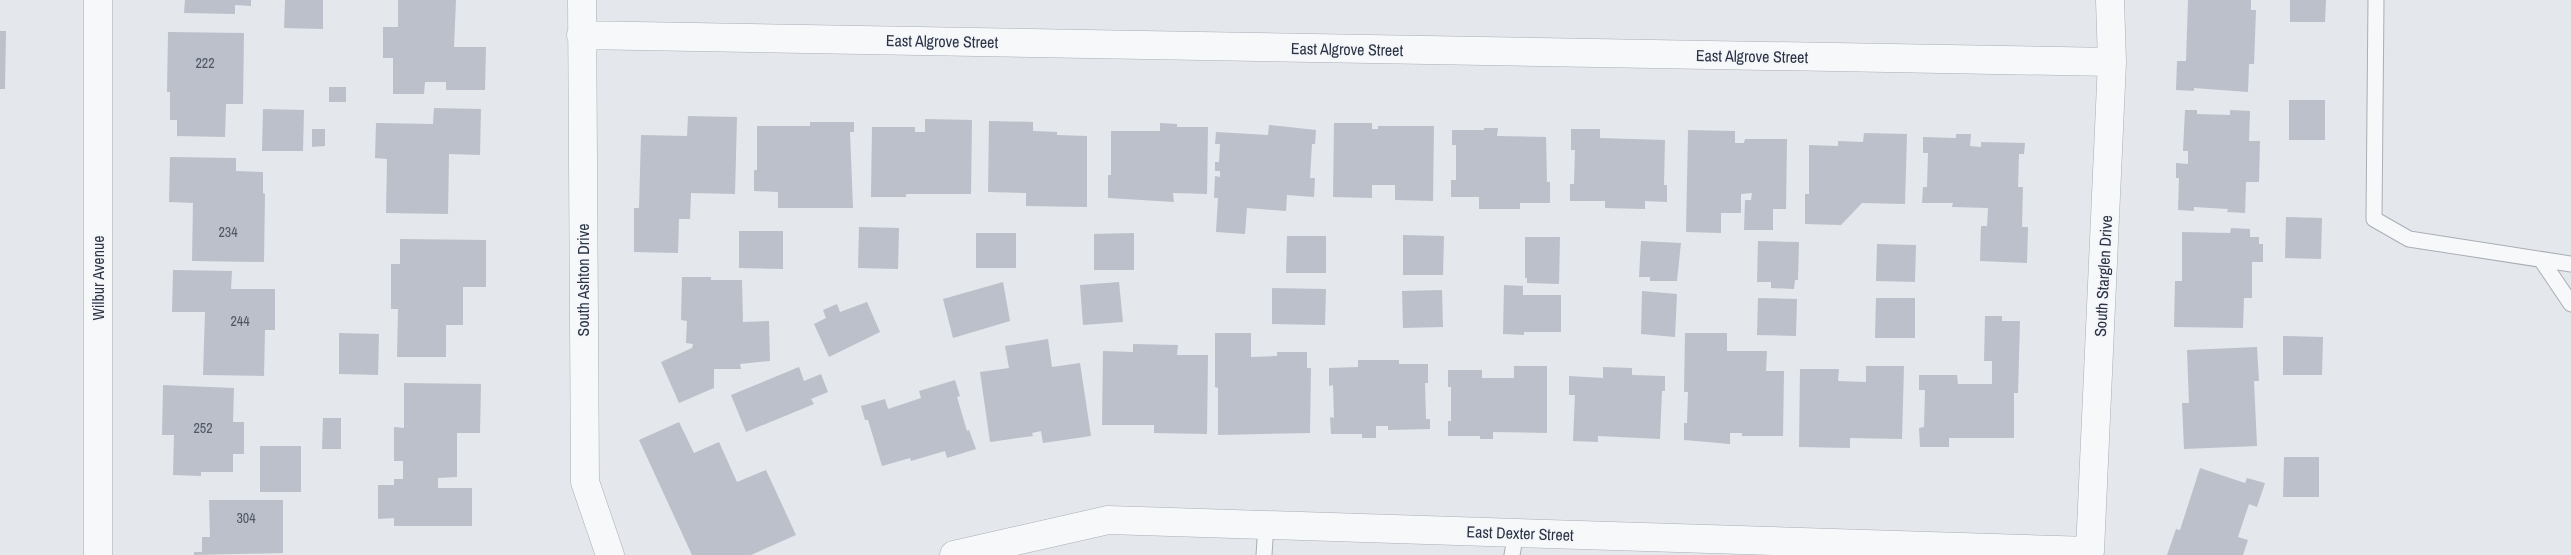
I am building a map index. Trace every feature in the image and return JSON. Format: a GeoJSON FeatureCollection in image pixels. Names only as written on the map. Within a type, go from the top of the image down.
{"type":"FeatureCollection","features":[{"type":"Feature","properties":{"kind":"street","name":"Wilbur Avenue"},"geometry":{"type":"LineString","coordinates":[[98,0],[98,555]]}},
{"type":"Feature","properties":{"kind":"street","name":"South Ashton Drive"},"geometry":{"type":"LineString","coordinates":[[582,0],[585,482],[610,555]]}},
{"type":"Feature","properties":{"kind":"street","name":"South Starglen Drive"},"geometry":{"type":"LineString","coordinates":[[2090,551],[2112,62],[2110,0]]}},
{"type":"Feature","properties":{"kind":"street","name":"East Algrove Street"},"geometry":{"type":"LineString","coordinates":[[582,35],[2112,62]]}},
{"type":"Feature","properties":{"kind":"street","name":"East Dexter Street"},"geometry":{"type":"LineString","coordinates":[[954,555],[1108,520],[1266,525],[1514,544],[2090,551]]}},
{"type":"Feature","properties":{"kind":"lane"},"geometry":{"type":"LineString","coordinates":[[2376,0],[2374,219],[2409,239],[2571,264]]}},
{"type":"Feature","properties":{"kind":"lane"},"geometry":{"type":"LineString","coordinates":[[2542,261],[2571,304]]}},
{"type":"Feature","properties":{"kind":"lane"},"geometry":{"type":"LineString","coordinates":[[1264,555],[1266,525]]}},
{"type":"Feature","properties":{"kind":"building"},"geometry":{"type":"Polygon","coordinates":[[[185,0],[251,0],[251,6],[235,5],[235,14],[184,13],[185,0]]]}},
{"type":"Feature","properties":{"kind":"building"},"geometry":{"type":"Polygon","coordinates":[[[285,0],[323,0],[323,29],[284,28],[285,0]]]}},
{"type":"Feature","properties":{"kind":"building"},"geometry":{"type":"Polygon","coordinates":[[[398,0],[456,0],[454,47],[486,47],[485,90],[446,90],[446,82],[425,82],[424,94],[393,94],[393,58],[383,58],[383,27],[398,27],[398,0]]]}},
{"type":"Feature","properties":{"kind":"building"},"geometry":{"type":"Polygon","coordinates":[[[2188,0],[2251,0],[2251,10],[2256,10],[2254,64],[2249,64],[2248,92],[2194,88],[2194,91],[2176,90],[2177,61],[2186,61],[2188,0]]]}},
{"type":"Feature","properties":{"kind":"building"},"geometry":{"type":"Polygon","coordinates":[[[2290,0],[2326,0],[2325,22],[2290,22],[2290,0]]]}},
{"type":"Feature","properties":{"kind":"building"},"geometry":{"type":"Polygon","coordinates":[[[0,31],[6,31],[5,89],[0,89],[0,31]]]}},
{"type":"Feature","properties":{"kind":"building"},"geometry":{"type":"Polygon","coordinates":[[[168,32],[244,33],[243,104],[226,104],[225,137],[177,136],[177,120],[170,120],[170,92],[167,92],[168,32]]]}},
{"type":"Feature","properties":{"kind":"building"},"geometry":{"type":"Polygon","coordinates":[[[329,87],[346,87],[346,102],[329,102],[329,87]]]}},
{"type":"Feature","properties":{"kind":"building"},"geometry":{"type":"Polygon","coordinates":[[[2289,100],[2325,100],[2325,140],[2289,140],[2289,100]]]}},
{"type":"Feature","properties":{"kind":"building"},"geometry":{"type":"Polygon","coordinates":[[[434,108],[481,109],[480,155],[449,154],[448,214],[386,213],[387,159],[375,158],[376,123],[433,124],[434,108]]]}},
{"type":"Feature","properties":{"kind":"building"},"geometry":{"type":"Polygon","coordinates":[[[263,109],[304,110],[303,151],[262,151],[263,109]]]}},
{"type":"Feature","properties":{"kind":"building"},"geometry":{"type":"Polygon","coordinates":[[[2185,110],[2197,110],[2197,114],[2230,115],[2230,110],[2250,111],[2249,141],[2260,141],[2259,182],[2246,182],[2245,213],[2227,212],[2228,209],[2194,207],[2194,211],[2178,210],[2179,178],[2176,178],[2176,163],[2188,164],[2188,151],[2183,151],[2185,110]]]}},
{"type":"Feature","properties":{"kind":"building"},"geometry":{"type":"Polygon","coordinates":[[[688,116],[737,117],[735,194],[691,193],[690,219],[679,219],[678,253],[634,252],[634,208],[639,208],[641,135],[687,136],[688,116]]]}},
{"type":"Feature","properties":{"kind":"building"},"geometry":{"type":"Polygon","coordinates":[[[925,119],[972,120],[971,194],[906,194],[906,197],[871,197],[872,127],[915,127],[915,132],[925,132],[925,119]]]}},
{"type":"Feature","properties":{"kind":"building"},"geometry":{"type":"Polygon","coordinates":[[[989,121],[1033,122],[1033,131],[1057,132],[1057,135],[1087,136],[1087,207],[1026,206],[1026,193],[988,192],[989,121]]]}},
{"type":"Feature","properties":{"kind":"building"},"geometry":{"type":"Polygon","coordinates":[[[810,122],[854,122],[854,132],[850,132],[853,208],[778,208],[778,192],[754,191],[754,170],[757,170],[757,126],[810,126],[810,122]]]}},
{"type":"Feature","properties":{"kind":"building"},"geometry":{"type":"Polygon","coordinates":[[[1160,123],[1177,124],[1177,127],[1208,127],[1207,194],[1173,193],[1174,202],[1108,198],[1108,175],[1111,175],[1111,131],[1160,131],[1160,123]]]}},
{"type":"Feature","properties":{"kind":"building"},"geometry":{"type":"Polygon","coordinates":[[[1334,123],[1372,123],[1372,129],[1378,129],[1378,126],[1434,126],[1433,201],[1395,200],[1395,185],[1372,185],[1372,198],[1333,197],[1334,123]]]}},
{"type":"Feature","properties":{"kind":"building"},"geometry":{"type":"Polygon","coordinates":[[[1269,125],[1316,130],[1315,144],[1312,144],[1310,178],[1315,178],[1314,197],[1287,195],[1286,211],[1247,208],[1245,234],[1216,232],[1218,198],[1214,198],[1215,176],[1220,177],[1220,171],[1215,171],[1215,162],[1219,162],[1220,144],[1215,144],[1216,132],[1268,135],[1269,125]]]}},
{"type":"Feature","properties":{"kind":"building"},"geometry":{"type":"Polygon","coordinates":[[[1484,128],[1498,128],[1497,136],[1546,137],[1547,182],[1550,182],[1550,203],[1520,203],[1520,209],[1479,209],[1479,197],[1451,197],[1451,180],[1456,180],[1456,145],[1452,145],[1452,130],[1484,130],[1484,128]]]}},
{"type":"Feature","properties":{"kind":"building"},"geometry":{"type":"Polygon","coordinates":[[[312,129],[325,129],[325,146],[312,147],[312,129]]]}},
{"type":"Feature","properties":{"kind":"building"},"geometry":{"type":"Polygon","coordinates":[[[1571,129],[1600,129],[1600,138],[1665,140],[1664,185],[1667,185],[1667,202],[1645,201],[1645,209],[1605,208],[1605,201],[1570,201],[1570,184],[1574,184],[1575,150],[1571,150],[1571,129]]]}},
{"type":"Feature","properties":{"kind":"building"},"geometry":{"type":"Polygon","coordinates":[[[1688,130],[1735,131],[1735,143],[1744,143],[1745,139],[1787,139],[1786,209],[1773,209],[1773,230],[1744,230],[1745,200],[1751,200],[1752,193],[1741,194],[1741,213],[1721,213],[1721,233],[1686,232],[1688,130]]]}},
{"type":"Feature","properties":{"kind":"building"},"geometry":{"type":"Polygon","coordinates":[[[1864,133],[1907,134],[1905,204],[1862,203],[1841,225],[1805,224],[1805,194],[1809,194],[1809,145],[1838,146],[1838,141],[1863,142],[1864,133]]]}},
{"type":"Feature","properties":{"kind":"building"},"geometry":{"type":"Polygon","coordinates":[[[1956,134],[1971,134],[1970,146],[1981,147],[1981,142],[2025,143],[2024,154],[2019,154],[2018,187],[2023,187],[2022,227],[2028,227],[2027,263],[1980,261],[1981,226],[1987,226],[1988,208],[1952,207],[1953,203],[1922,203],[1923,187],[1927,187],[1928,153],[1923,153],[1923,137],[1956,138],[1956,134]]]}},
{"type":"Feature","properties":{"kind":"building"},"geometry":{"type":"Polygon","coordinates":[[[170,157],[236,158],[236,171],[263,172],[263,193],[265,194],[264,262],[192,261],[193,203],[169,202],[170,157]]]}},
{"type":"Feature","properties":{"kind":"building"},"geometry":{"type":"Polygon","coordinates":[[[2286,217],[2322,218],[2321,259],[2285,258],[2286,217]]]}},
{"type":"Feature","properties":{"kind":"building"},"geometry":{"type":"Polygon","coordinates":[[[859,227],[899,228],[898,269],[858,268],[859,227]]]}},
{"type":"Feature","properties":{"kind":"building"},"geometry":{"type":"Polygon","coordinates":[[[2231,228],[2250,229],[2250,237],[2259,237],[2259,244],[2263,244],[2263,262],[2252,262],[2252,298],[2244,298],[2243,328],[2174,327],[2175,281],[2182,281],[2182,232],[2230,233],[2231,228]]]}},
{"type":"Feature","properties":{"kind":"building"},"geometry":{"type":"Polygon","coordinates":[[[739,231],[783,231],[783,269],[739,268],[739,231]]]}},
{"type":"Feature","properties":{"kind":"building"},"geometry":{"type":"Polygon","coordinates":[[[976,233],[1016,233],[1016,268],[976,268],[976,233]]]}},
{"type":"Feature","properties":{"kind":"building"},"geometry":{"type":"Polygon","coordinates":[[[1134,233],[1134,270],[1094,270],[1094,234],[1134,233]]]}},
{"type":"Feature","properties":{"kind":"building"},"geometry":{"type":"Polygon","coordinates":[[[1403,235],[1444,236],[1443,275],[1403,275],[1403,235]]]}},
{"type":"Feature","properties":{"kind":"building"},"geometry":{"type":"Polygon","coordinates":[[[1287,236],[1326,236],[1326,273],[1286,273],[1287,236]]]}},
{"type":"Feature","properties":{"kind":"building"},"geometry":{"type":"Polygon","coordinates":[[[1525,237],[1560,237],[1559,284],[1527,283],[1527,278],[1525,278],[1525,237]]]}},
{"type":"Feature","properties":{"kind":"building"},"geometry":{"type":"Polygon","coordinates":[[[400,239],[486,240],[486,287],[463,287],[463,325],[446,325],[446,357],[397,357],[398,309],[391,309],[391,264],[400,264],[400,239]]]}},
{"type":"Feature","properties":{"kind":"building"},"geometry":{"type":"Polygon","coordinates":[[[1641,241],[1681,243],[1677,281],[1650,281],[1650,277],[1639,277],[1641,241]]]}},
{"type":"Feature","properties":{"kind":"building"},"geometry":{"type":"Polygon","coordinates":[[[1758,241],[1799,242],[1798,280],[1795,280],[1794,289],[1771,288],[1771,282],[1757,282],[1758,241]]]}},
{"type":"Feature","properties":{"kind":"building"},"geometry":{"type":"Polygon","coordinates":[[[1877,244],[1916,245],[1915,282],[1876,281],[1877,244]]]}},
{"type":"Feature","properties":{"kind":"building"},"geometry":{"type":"Polygon","coordinates":[[[173,270],[232,271],[231,289],[275,289],[275,330],[265,330],[264,376],[203,375],[205,312],[172,312],[173,270]]]}},
{"type":"Feature","properties":{"kind":"building"},"geometry":{"type":"Polygon","coordinates":[[[682,277],[711,277],[711,280],[742,280],[743,322],[769,321],[770,361],[740,364],[741,369],[714,369],[714,388],[679,403],[661,362],[692,348],[693,344],[686,343],[687,321],[681,320],[682,277]]]}},
{"type":"Feature","properties":{"kind":"building"},"geometry":{"type":"Polygon","coordinates":[[[1003,282],[1010,321],[953,338],[943,299],[1003,282]]]}},
{"type":"Feature","properties":{"kind":"building"},"geometry":{"type":"Polygon","coordinates":[[[1119,282],[1123,322],[1083,325],[1080,285],[1119,282]]]}},
{"type":"Feature","properties":{"kind":"building"},"geometry":{"type":"Polygon","coordinates":[[[1504,285],[1523,286],[1523,295],[1561,295],[1561,332],[1524,332],[1524,335],[1503,334],[1504,285]]]}},
{"type":"Feature","properties":{"kind":"building"},"geometry":{"type":"Polygon","coordinates":[[[1272,288],[1326,289],[1325,325],[1272,324],[1272,288]]]}},
{"type":"Feature","properties":{"kind":"building"},"geometry":{"type":"Polygon","coordinates":[[[1442,290],[1443,327],[1403,328],[1402,291],[1442,290]]]}},
{"type":"Feature","properties":{"kind":"building"},"geometry":{"type":"Polygon","coordinates":[[[1642,291],[1677,294],[1675,337],[1641,334],[1642,291]]]}},
{"type":"Feature","properties":{"kind":"building"},"geometry":{"type":"Polygon","coordinates":[[[1758,298],[1797,299],[1796,336],[1757,335],[1758,298]]]}},
{"type":"Feature","properties":{"kind":"building"},"geometry":{"type":"Polygon","coordinates":[[[1876,298],[1915,298],[1915,338],[1875,338],[1876,298]]]}},
{"type":"Feature","properties":{"kind":"building"},"geometry":{"type":"Polygon","coordinates":[[[867,302],[880,332],[829,357],[814,324],[826,318],[823,310],[837,304],[840,312],[867,302]]]}},
{"type":"Feature","properties":{"kind":"building"},"geometry":{"type":"Polygon","coordinates":[[[1985,316],[2002,316],[2002,321],[2020,321],[2018,393],[2014,393],[2014,438],[1949,438],[1949,447],[1920,447],[1919,428],[1924,427],[1925,390],[1919,390],[1919,375],[1957,375],[1958,384],[1992,384],[1992,361],[1984,361],[1985,316]]]}},
{"type":"Feature","properties":{"kind":"building"},"geometry":{"type":"Polygon","coordinates":[[[339,333],[379,334],[378,375],[339,374],[339,333]]]}},
{"type":"Feature","properties":{"kind":"building"},"geometry":{"type":"Polygon","coordinates":[[[1215,333],[1251,333],[1251,357],[1277,356],[1277,352],[1307,352],[1307,368],[1311,368],[1310,433],[1218,435],[1218,388],[1215,387],[1215,333]]]}},
{"type":"Feature","properties":{"kind":"building"},"geometry":{"type":"Polygon","coordinates":[[[1685,333],[1727,333],[1727,351],[1767,351],[1766,371],[1784,371],[1783,436],[1742,436],[1742,433],[1730,433],[1730,444],[1684,440],[1684,423],[1687,423],[1688,392],[1684,392],[1685,333]]]}},
{"type":"Feature","properties":{"kind":"building"},"geometry":{"type":"Polygon","coordinates":[[[2283,336],[2323,337],[2322,375],[2283,375],[2283,336]]]}},
{"type":"Feature","properties":{"kind":"building"},"geometry":{"type":"Polygon","coordinates":[[[1048,339],[1052,367],[1080,363],[1091,436],[1043,443],[1041,431],[1032,433],[1033,436],[990,442],[980,372],[1009,368],[1005,346],[1048,339]]]}},
{"type":"Feature","properties":{"kind":"building"},"geometry":{"type":"Polygon","coordinates":[[[1133,344],[1178,345],[1177,355],[1208,355],[1207,434],[1154,433],[1154,425],[1102,425],[1103,351],[1133,352],[1133,344]]]}},
{"type":"Feature","properties":{"kind":"building"},"geometry":{"type":"Polygon","coordinates":[[[2257,347],[2259,381],[2254,381],[2257,446],[2184,449],[2182,403],[2189,403],[2187,350],[2257,347]]]}},
{"type":"Feature","properties":{"kind":"building"},"geometry":{"type":"Polygon","coordinates":[[[1358,360],[1399,360],[1399,364],[1428,364],[1428,383],[1425,383],[1426,419],[1430,419],[1430,429],[1388,430],[1388,426],[1376,426],[1376,438],[1362,438],[1362,434],[1331,434],[1330,417],[1334,418],[1333,385],[1329,386],[1329,368],[1358,367],[1358,360]]]}},
{"type":"Feature","properties":{"kind":"building"},"geometry":{"type":"Polygon","coordinates":[[[1514,366],[1547,366],[1547,433],[1493,432],[1493,439],[1480,439],[1480,436],[1448,436],[1448,421],[1451,421],[1451,387],[1448,387],[1448,370],[1482,370],[1482,378],[1514,378],[1514,366]]]}},
{"type":"Feature","properties":{"kind":"building"},"geometry":{"type":"Polygon","coordinates":[[[1866,366],[1904,366],[1902,439],[1850,438],[1850,448],[1799,447],[1800,369],[1839,369],[1838,381],[1866,382],[1866,366]]]}},
{"type":"Feature","properties":{"kind":"building"},"geometry":{"type":"Polygon","coordinates":[[[799,367],[804,381],[821,374],[828,392],[811,399],[814,404],[746,432],[731,395],[799,367]]]}},
{"type":"Feature","properties":{"kind":"building"},"geometry":{"type":"Polygon","coordinates":[[[1603,367],[1632,368],[1632,375],[1665,376],[1665,391],[1662,391],[1660,439],[1598,436],[1598,442],[1573,441],[1575,395],[1569,395],[1569,376],[1603,378],[1603,367]]]}},
{"type":"Feature","properties":{"kind":"building"},"geometry":{"type":"Polygon","coordinates":[[[955,380],[960,396],[957,397],[967,431],[969,430],[976,449],[947,458],[945,451],[911,461],[910,458],[882,466],[868,420],[865,420],[861,406],[885,399],[888,409],[921,398],[919,391],[955,380]]]}},
{"type":"Feature","properties":{"kind":"building"},"geometry":{"type":"Polygon","coordinates":[[[404,383],[481,384],[480,433],[457,433],[457,477],[438,478],[438,488],[472,488],[472,526],[394,526],[394,518],[378,519],[378,485],[394,485],[394,479],[403,479],[403,461],[394,461],[394,427],[404,428],[404,383]]]}},
{"type":"Feature","properties":{"kind":"building"},"geometry":{"type":"Polygon","coordinates":[[[163,385],[234,388],[233,422],[244,422],[244,454],[233,454],[233,472],[201,472],[201,476],[173,475],[174,435],[162,435],[163,385]]]}},
{"type":"Feature","properties":{"kind":"building"},"geometry":{"type":"Polygon","coordinates":[[[323,418],[341,418],[341,449],[322,449],[323,418]]]}},
{"type":"Feature","properties":{"kind":"building"},"geometry":{"type":"Polygon","coordinates":[[[679,422],[694,453],[719,442],[737,482],[766,470],[796,535],[751,555],[692,555],[639,440],[679,422]]]}},
{"type":"Feature","properties":{"kind":"building"},"geometry":{"type":"Polygon","coordinates":[[[260,446],[301,446],[301,492],[260,492],[260,446]]]}},
{"type":"Feature","properties":{"kind":"building"},"geometry":{"type":"Polygon","coordinates":[[[2284,457],[2319,457],[2319,497],[2283,497],[2284,457]]]}},
{"type":"Feature","properties":{"kind":"building"},"geometry":{"type":"Polygon","coordinates":[[[2200,468],[2245,483],[2247,478],[2265,483],[2257,507],[2249,504],[2238,537],[2248,540],[2243,555],[2167,555],[2176,529],[2180,530],[2200,468]]]}},
{"type":"Feature","properties":{"kind":"building"},"geometry":{"type":"Polygon","coordinates":[[[209,500],[283,500],[283,553],[194,555],[194,552],[202,552],[202,537],[210,537],[209,500]]]}}]}
